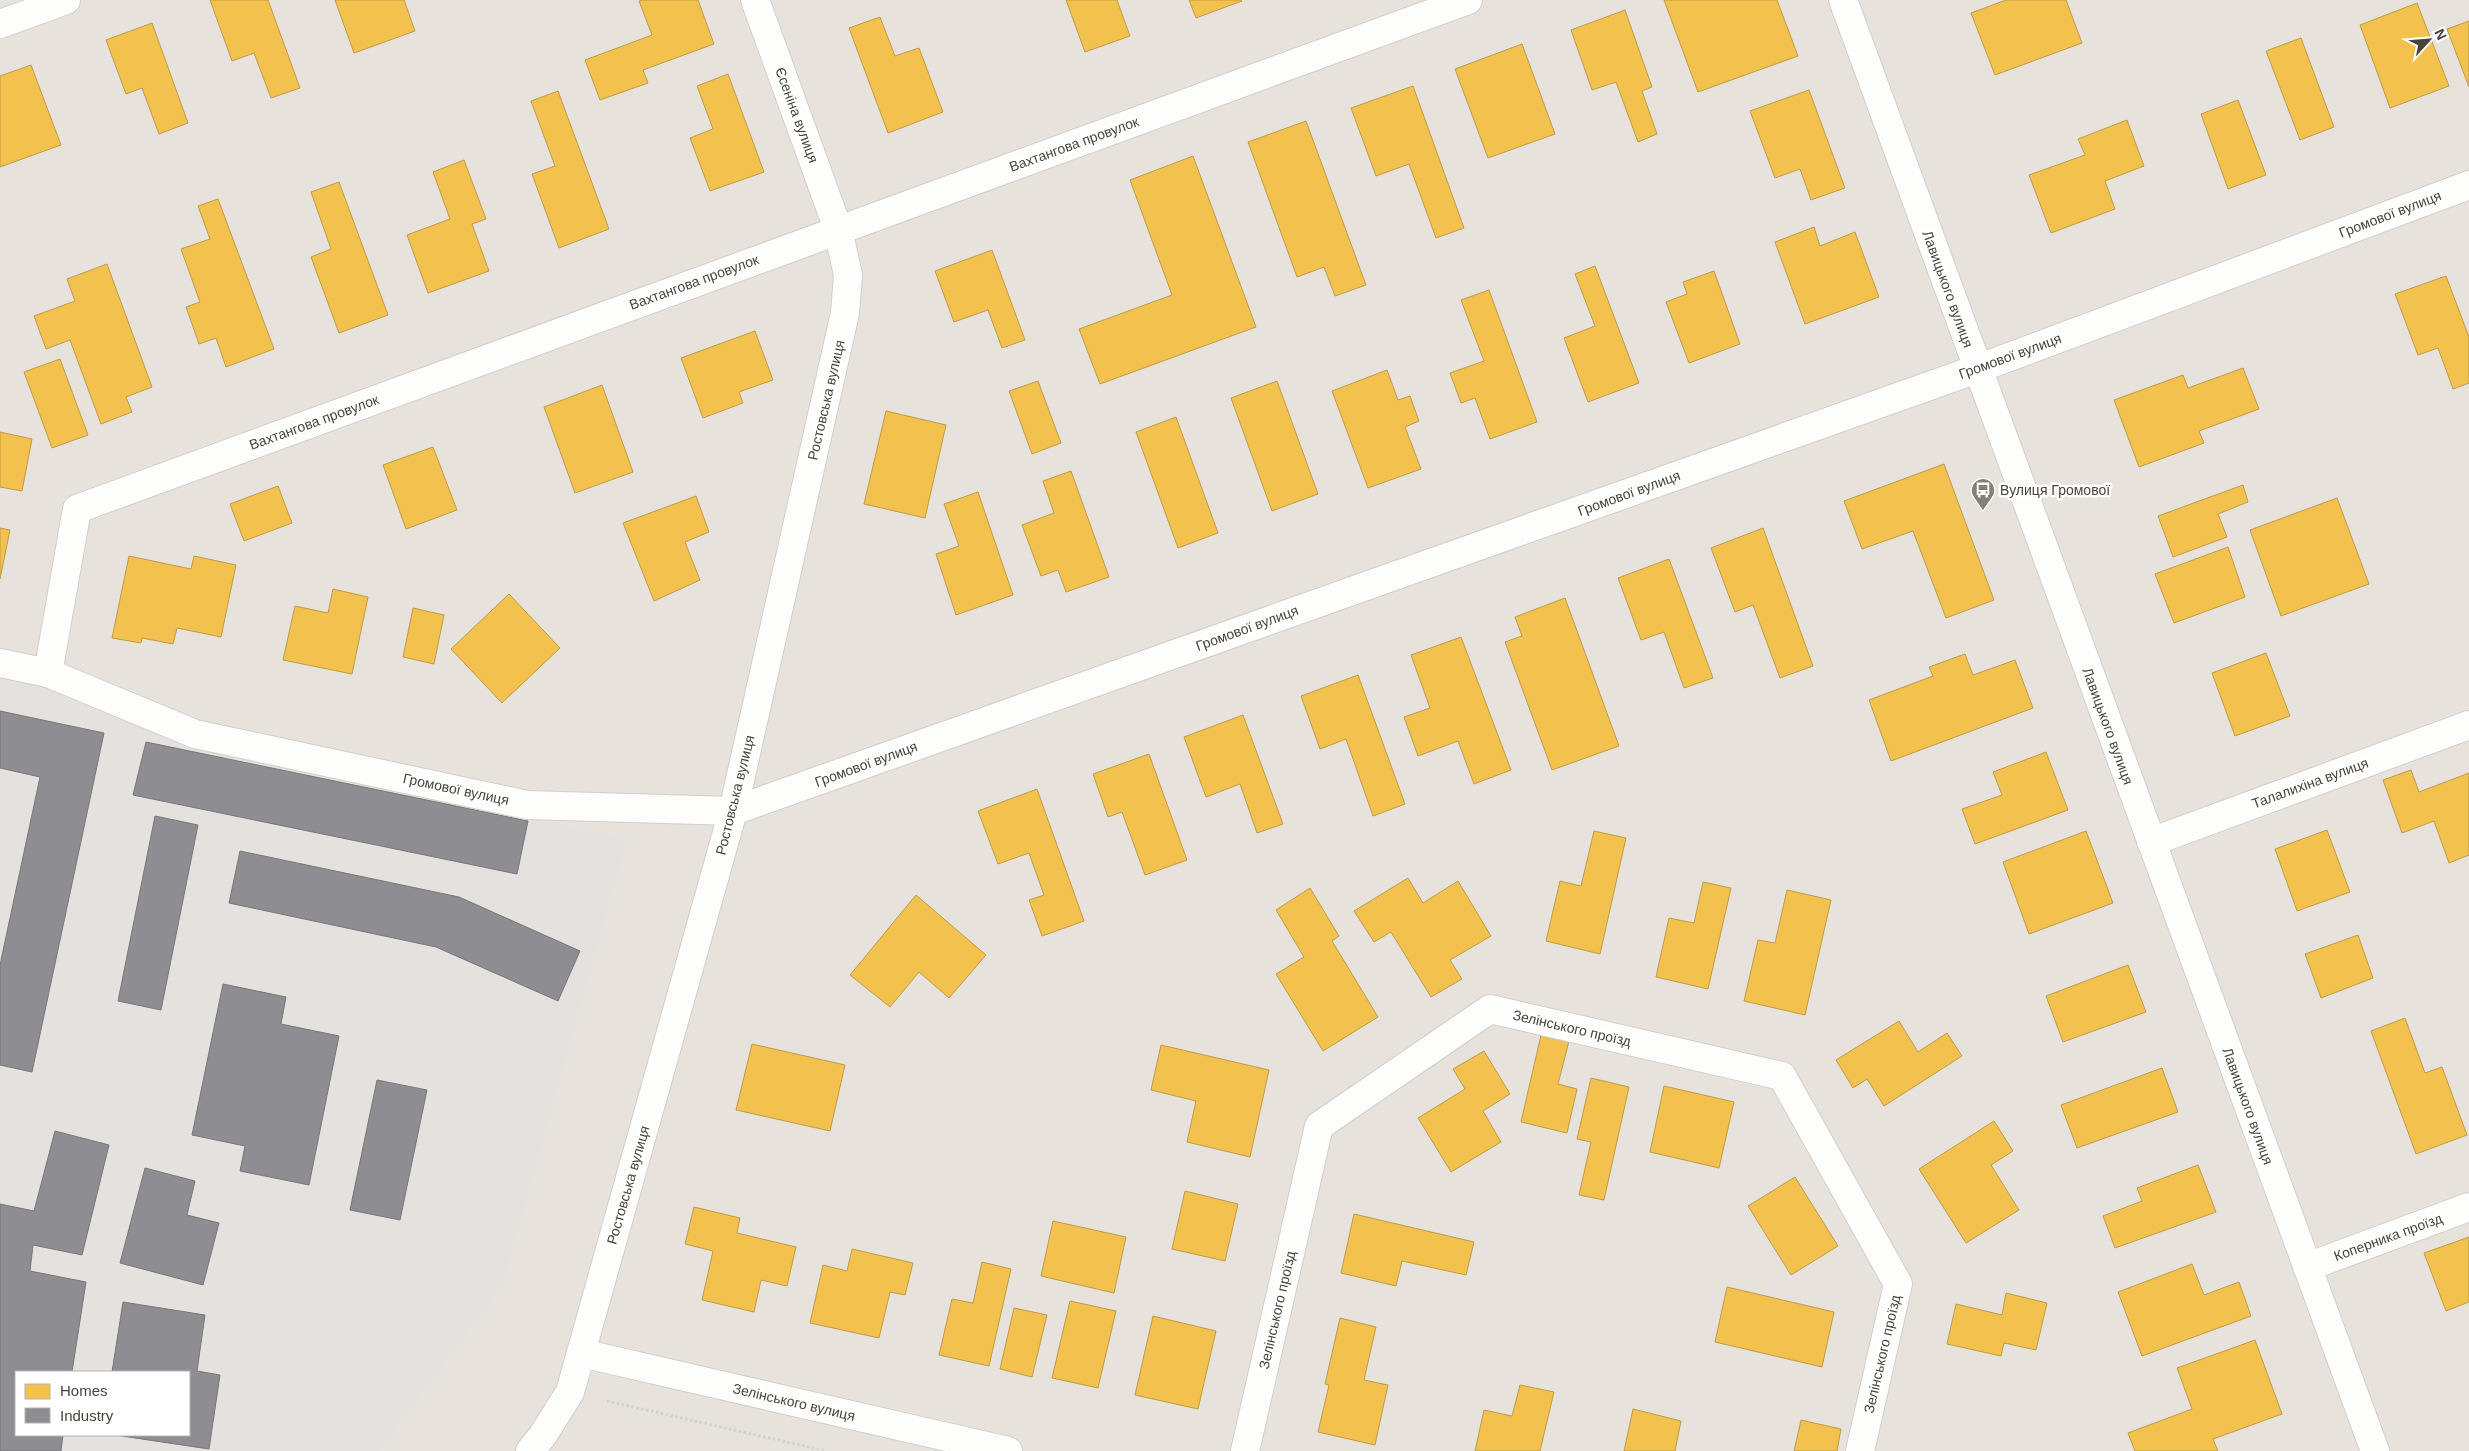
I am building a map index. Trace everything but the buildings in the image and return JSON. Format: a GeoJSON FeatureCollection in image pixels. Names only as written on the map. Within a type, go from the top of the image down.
{"type":"FeatureCollection","features":[{"type":"Feature","properties":{"kind":"street"},"geometry":{"type":"LineString","coordinates":[[0,24],[66,0]]}},
{"type":"Feature","properties":{"kind":"street","name":"Єсеніна вулиця"},"geometry":{"type":"LineString","coordinates":[[755,0],[838,230]]}},
{"type":"Feature","properties":{"kind":"street","name":"Вахтангова провулок"},"geometry":{"type":"LineString","coordinates":[[48,673],[77,508],[1468,0]]}},
{"type":"Feature","properties":{"kind":"street","name":"Лавицького вулиця"},"geometry":{"type":"LineString","coordinates":[[1843,0],[2375,1451]]}},
{"type":"Feature","properties":{"kind":"street","name":"Громової вулиця"},"geometry":{"type":"LineString","coordinates":[[0,663],[48,673],[195,734],[527,805],[733,811],[1977,369],[2469,185]]}},
{"type":"Feature","properties":{"kind":"street","name":"Ростовська вулиця"},"geometry":{"type":"LineString","coordinates":[[530,1451],[543,1435],[570,1392],[733,811],[846,313],[848,276],[838,230]]}},
{"type":"Feature","properties":{"kind":"street","name":"Талалихіна вулиця"},"geometry":{"type":"LineString","coordinates":[[2151,842],[2469,724]]}},
{"type":"Feature","properties":{"kind":"street","name":"Зелінського проїзд"},"geometry":{"type":"LineString","coordinates":[[1245,1451],[1319,1126],[1490,1009],[1782,1076],[1898,1284],[1860,1451]]}},
{"type":"Feature","properties":{"kind":"street","name":"Коперника проїзд"},"geometry":{"type":"LineString","coordinates":[[2307,1267],[2469,1207]]}},
{"type":"Feature","properties":{"kind":"street","name":"Зелінського вулиця"},"geometry":{"type":"LineString","coordinates":[[581,1353],[1008,1451]]}},
{"type":"Feature","properties":{"kind":"path"},"geometry":{"type":"LineString","coordinates":[[570,1392],[826,1451]]}},
{"type":"Feature","properties":{"kind":"shaded area"},"geometry":{"type":"Polygon","coordinates":[[[0,0],[2469,0],[2469,1451],[381,1451],[501,1290],[191,747],[0,677],[0,0]]]}},
{"type":"Feature","properties":{"kind":"shaded area"},"geometry":{"type":"Polygon","coordinates":[[[0,677],[44,686],[191,747],[627,839],[501,1290],[381,1451],[0,1451],[0,677]]]}},
{"type":"Feature","properties":{"kind":"place","name":"Вулиця Громової"},"geometry":{"type":"Point","coordinates":[1983,511]}}]}
